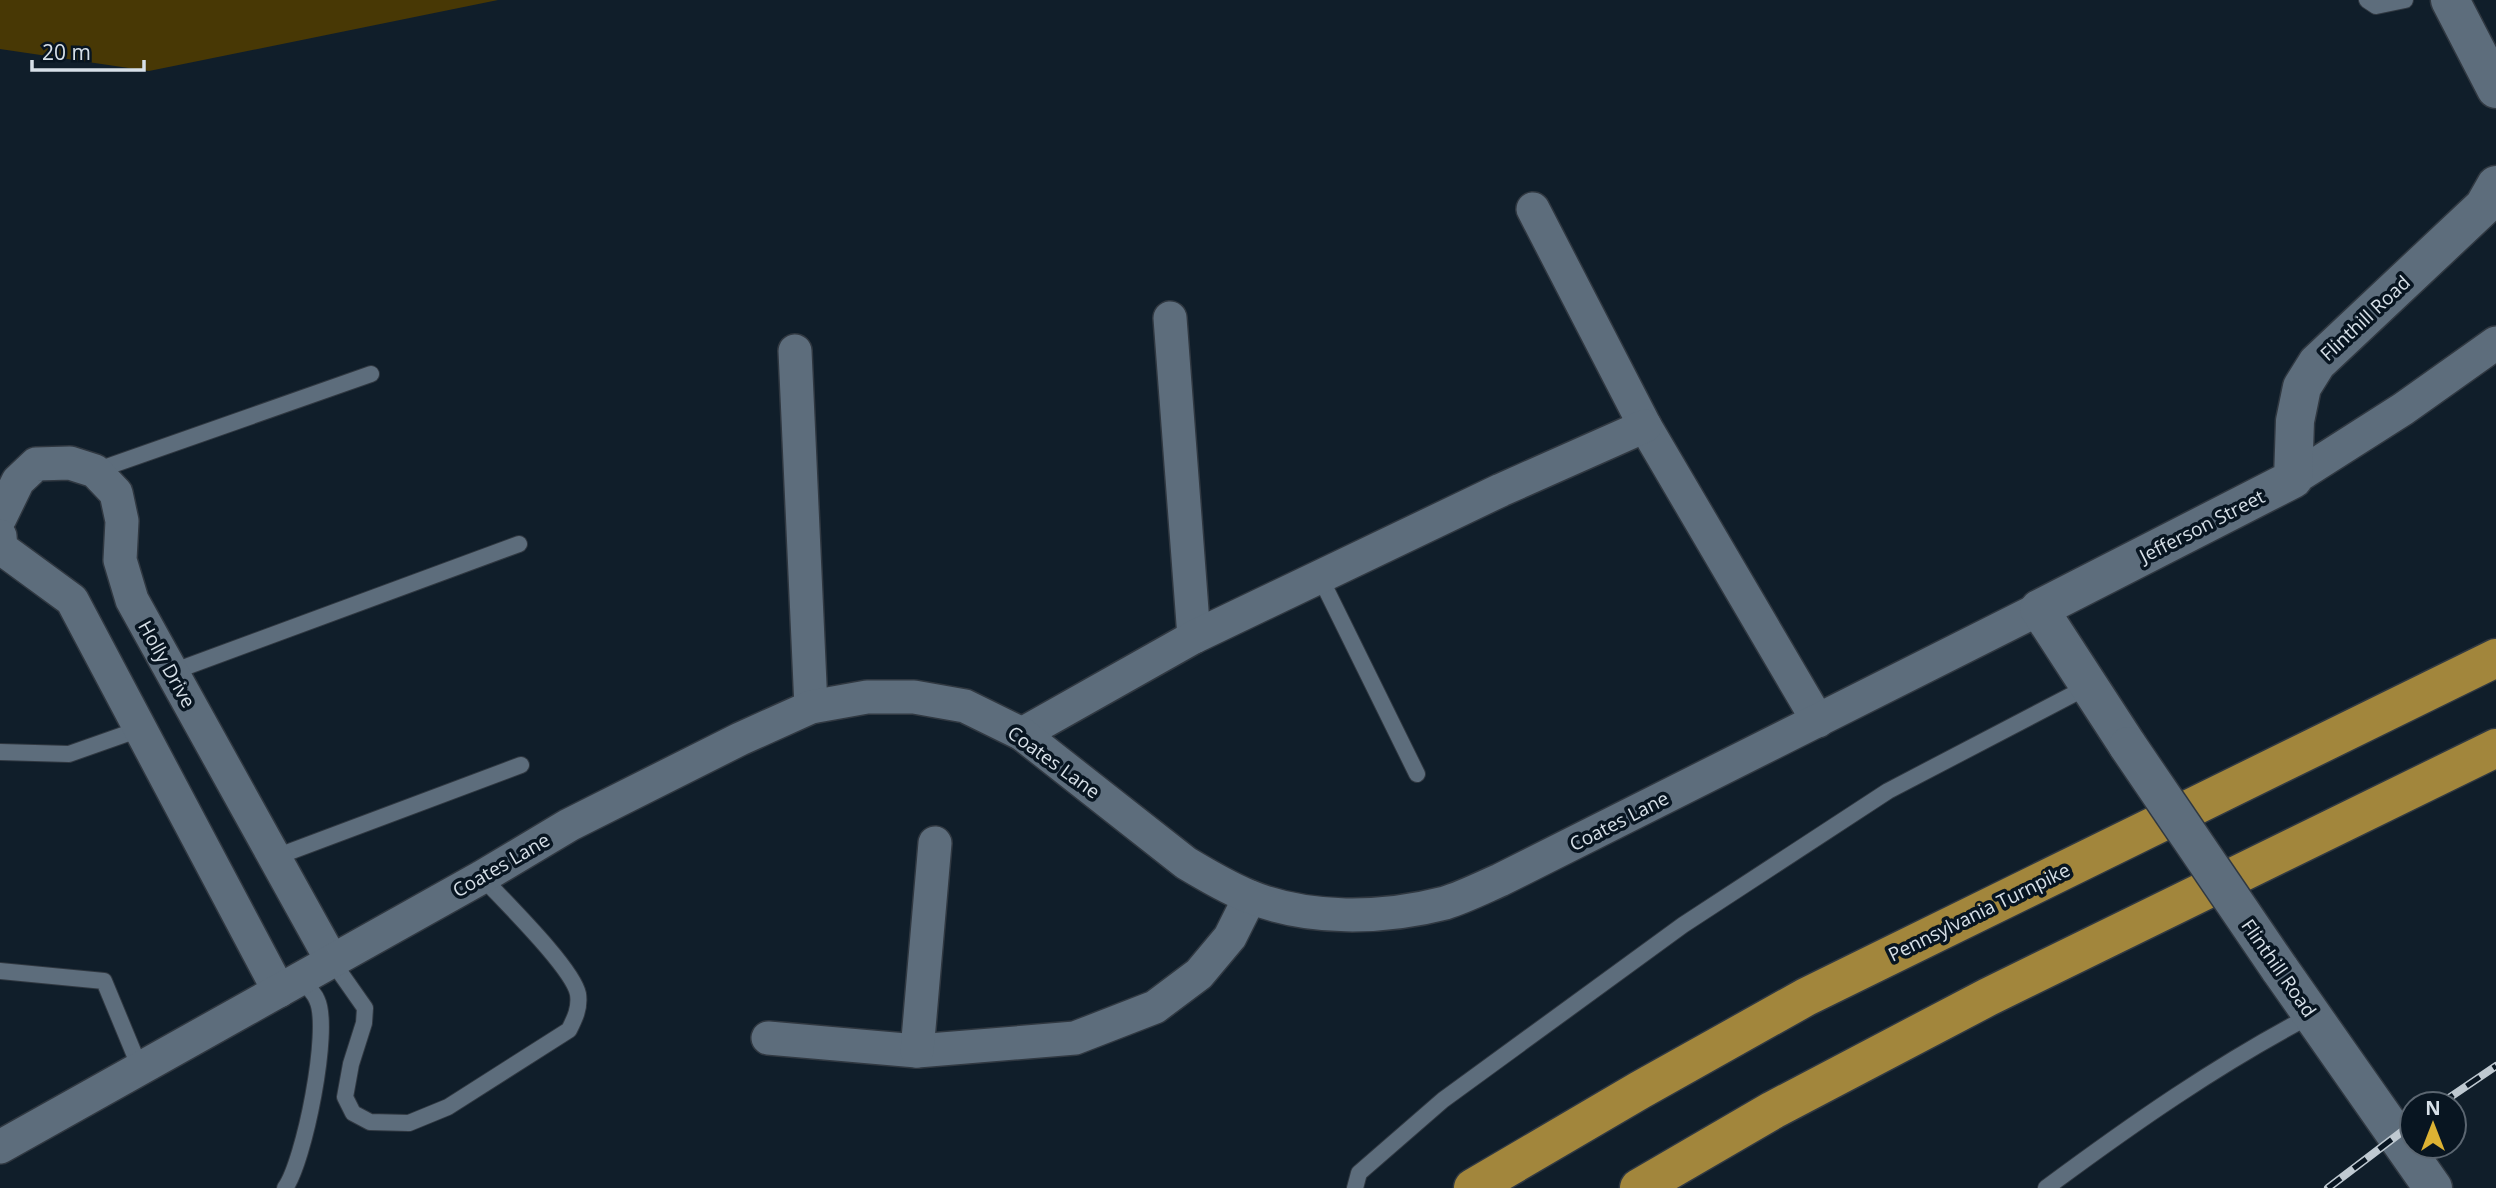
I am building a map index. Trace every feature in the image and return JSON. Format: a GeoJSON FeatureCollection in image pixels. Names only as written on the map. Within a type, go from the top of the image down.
{"type":"FeatureCollection","features":[{"type":"Feature","properties":{"kind":"highway","name":"Pennsylvania Turnpike"},"geometry":{"type":"LineString","coordinates":[[1473,1188],[1640,1090],[1806,998],[2496,658]]}},
{"type":"Feature","properties":{"kind":"highway"},"geometry":{"type":"LineString","coordinates":[[1639,1188],[1773,1110],[1989,997],[2496,748]]}},
{"type":"Feature","properties":{"kind":"street"},"geometry":{"type":"LineString","coordinates":[[2450,0],[2496,89]]}},
{"type":"Feature","properties":{"kind":"street","name":"Flinthill Road"},"geometry":{"type":"LineString","coordinates":[[2294,479],[2295,421],[2302,387],[2317,363],[2484,206],[2496,185]]}},
{"type":"Feature","properties":{"kind":"street"},"geometry":{"type":"LineString","coordinates":[[1533,209],[1646,426],[1818,721]]}},
{"type":"Feature","properties":{"kind":"street"},"geometry":{"type":"LineString","coordinates":[[1170,318],[1194,637]]}},
{"type":"Feature","properties":{"kind":"street","name":"Jefferson Street"},"geometry":{"type":"LineString","coordinates":[[2039,609],[2294,479],[2403,409],[2496,343]]}},
{"type":"Feature","properties":{"kind":"street"},"geometry":{"type":"LineString","coordinates":[[795,351],[811,707]]}},
{"type":"Feature","properties":{"kind":"street"},"geometry":{"type":"LineString","coordinates":[[1022,734],[1194,637],[1501,490],[1646,426]]}},
{"type":"Feature","properties":{"kind":"street"},"geometry":{"type":"LineString","coordinates":[[95,471],[70,463],[36,464],[18,481],[0,537],[72,600],[140,729],[290,985]]}},
{"type":"Feature","properties":{"kind":"street","name":"Holly Drive"},"geometry":{"type":"LineString","coordinates":[[95,471],[116,493],[122,521],[120,560],[132,600],[332,961]]}},
{"type":"Feature","properties":{"kind":"street"},"geometry":{"type":"LineString","coordinates":[[2039,609],[2089,685]]}},
{"type":"Feature","properties":{"kind":"street","name":"Coates Lane"},"geometry":{"type":"LineString","coordinates":[[0,1147],[482,877],[569,825],[740,739],[811,707],[867,697],[914,697],[965,706],[1022,734],[1186,863],[1214,881],[1250,897],[1287,907],[1337,915],[1392,913],[1446,902],[1500,880],[2039,609]]}},
{"type":"Feature","properties":{"kind":"street","name":"Flinthill Road"},"geometry":{"type":"LineString","coordinates":[[2089,685],[2278,968],[2433,1188]]}},
{"type":"Feature","properties":{"kind":"street"},"geometry":{"type":"LineString","coordinates":[[917,1051],[935,843]]}},
{"type":"Feature","properties":{"kind":"street"},"geometry":{"type":"LineString","coordinates":[[768,1038],[917,1051],[1075,1038],[1155,1007],[1199,974],[1230,937],[1250,897]]}},
{"type":"Feature","properties":{"kind":"lane"},"geometry":{"type":"LineString","coordinates":[[2367,0],[2376,6],[2404,0]]}},
{"type":"Feature","properties":{"kind":"lane"},"geometry":{"type":"LineString","coordinates":[[95,471],[371,374]]}},
{"type":"Feature","properties":{"kind":"lane"},"geometry":{"type":"LineString","coordinates":[[172,672],[519,544]]}},
{"type":"Feature","properties":{"kind":"lane"},"geometry":{"type":"LineString","coordinates":[[1320,576],[1417,774]]}},
{"type":"Feature","properties":{"kind":"lane"},"geometry":{"type":"LineString","coordinates":[[1355,1188],[1359,1174],[1443,1100],[1682,925],[1888,791],[2089,685]]}},
{"type":"Feature","properties":{"kind":"lane"},"geometry":{"type":"LineString","coordinates":[[0,752],[69,754],[140,729]]}},
{"type":"Feature","properties":{"kind":"lane"},"geometry":{"type":"LineString","coordinates":[[273,858],[521,765]]}},
{"type":"Feature","properties":{"kind":"lane"},"geometry":{"type":"LineString","coordinates":[[332,961],[365,1008],[365,1023],[351,1065],[345,1097],[353,1113],[370,1122],[409,1123],[448,1107],[569,1030],[578,1014],[578,992],[556,959],[482,877]]}},
{"type":"Feature","properties":{"kind":"lane"},"geometry":{"type":"LineString","coordinates":[[0,971],[104,981],[140,1068]]}},
{"type":"Feature","properties":{"kind":"lane"},"geometry":{"type":"LineString","coordinates":[[285,1188],[292,1178],[307,1128],[321,1031],[318,1001],[290,985]]}},
{"type":"Feature","properties":{"kind":"lane"},"geometry":{"type":"LineString","coordinates":[[2046,1188],[2113,1138],[2258,1043],[2312,1015]]}},
{"type":"Feature","properties":{"kind":"shaded area"},"geometry":{"type":"Polygon","coordinates":[[[0,0],[498,0],[149,71],[0,49],[0,0]]]}},
{"type":"Feature","properties":{"kind":"railway"},"geometry":{"type":"LineString","coordinates":[[2461,1090],[2496,1066]]}},
{"type":"Feature","properties":{"kind":"railway"},"geometry":{"type":"LineString","coordinates":[[2328,1188],[2398,1135]]}}]}
